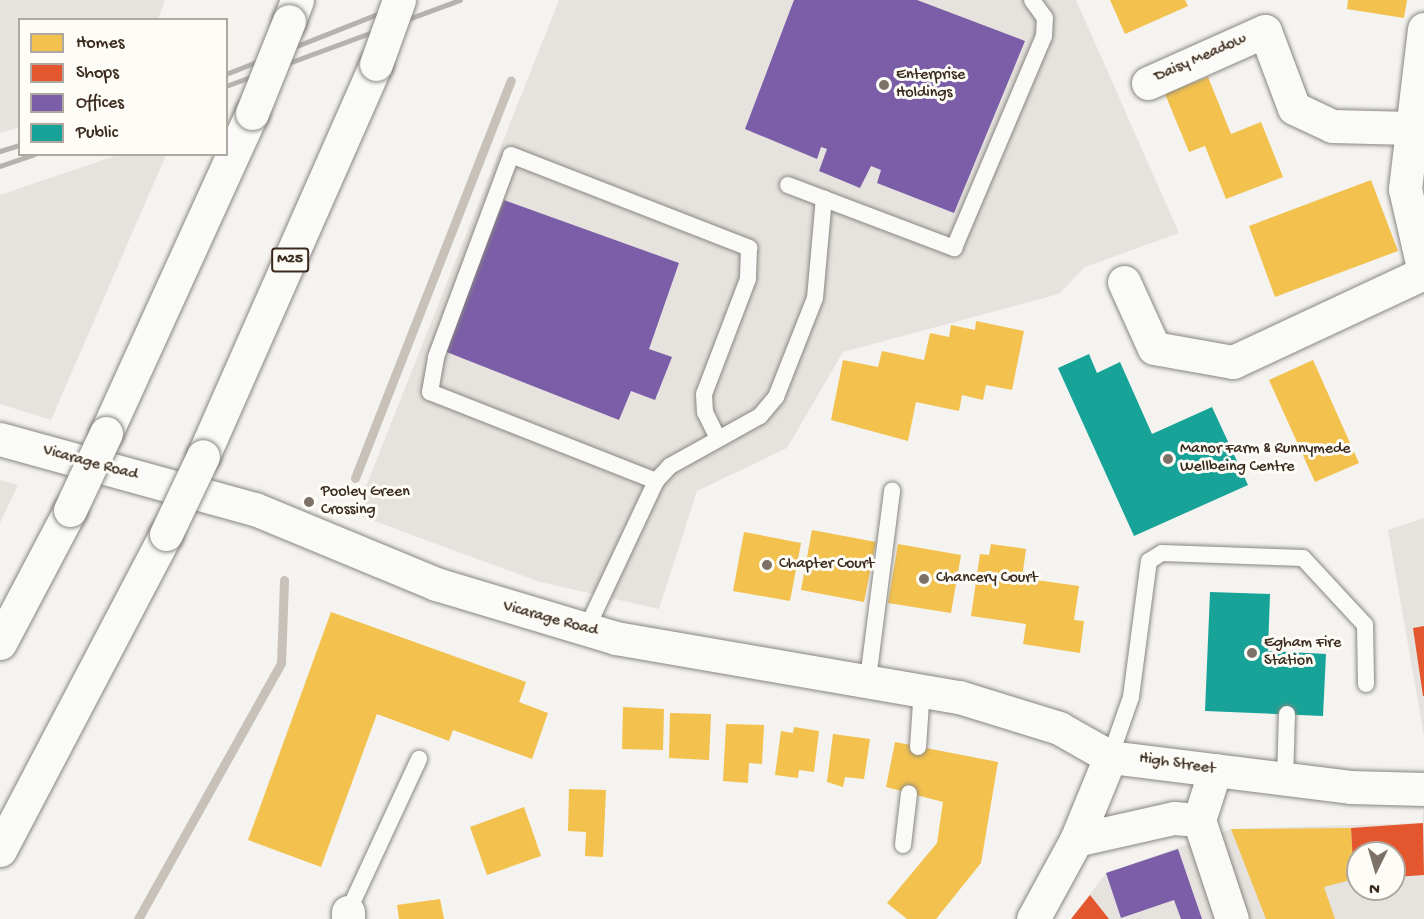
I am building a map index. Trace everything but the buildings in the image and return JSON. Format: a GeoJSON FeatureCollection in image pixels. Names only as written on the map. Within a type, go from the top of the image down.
{"type":"FeatureCollection","features":[{"type":"Feature","properties":{"kind":"main road","name":"M25"},"geometry":{"type":"LineString","coordinates":[[0,850],[166,534],[203,456],[376,64],[399,0]]}},
{"type":"Feature","properties":{"kind":"main road"},"geometry":{"type":"LineString","coordinates":[[0,643],[70,510],[106,433],[252,113],[293,11]]}},
{"type":"Feature","properties":{"kind":"main road"},"geometry":{"type":"LineString","coordinates":[[1124,282],[1154,348],[1233,362],[1423,266],[1405,189],[1424,29]]}},
{"type":"Feature","properties":{"kind":"main road","name":"Daisy Meadow"},"geometry":{"type":"LineString","coordinates":[[1148,82],[1265,31],[1294,108],[1332,126],[1411,128]]}},
{"type":"Feature","properties":{"kind":"main road","name":"Vicarage Road"},"geometry":{"type":"LineString","coordinates":[[0,439],[255,509],[436,584],[586,630],[922,689],[1025,715],[1110,757]]}},
{"type":"Feature","properties":{"kind":"main road"},"geometry":{"type":"LineString","coordinates":[[1033,919],[1076,840],[1110,757]]}},
{"type":"Feature","properties":{"kind":"main road","name":"High Street"},"geometry":{"type":"LineString","coordinates":[[1110,757],[1285,780],[1424,789]]}},
{"type":"Feature","properties":{"kind":"main road"},"geometry":{"type":"LineString","coordinates":[[1215,770],[1199,820],[1232,919]]}},
{"type":"Feature","properties":{"kind":"main road"},"geometry":{"type":"LineString","coordinates":[[1076,840],[1174,818],[1199,820]]}},
{"type":"Feature","properties":{"kind":"lane"},"geometry":{"type":"LineString","coordinates":[[788,185],[954,248],[1044,36],[1045,18],[1032,0]]}},
{"type":"Feature","properties":{"kind":"lane"},"geometry":{"type":"LineString","coordinates":[[656,481],[430,392],[436,357],[503,170],[511,154],[749,248],[748,279],[704,394],[705,412],[718,440]]}},
{"type":"Feature","properties":{"kind":"lane"},"geometry":{"type":"LineString","coordinates":[[586,630],[656,481],[670,466],[760,416],[776,397],[815,298],[824,198]]}},
{"type":"Feature","properties":{"kind":"lane"},"geometry":{"type":"LineString","coordinates":[[868,679],[892,491]]}},
{"type":"Feature","properties":{"kind":"lane"},"geometry":{"type":"LineString","coordinates":[[1110,757],[1131,697],[1149,561],[1162,552],[1303,558],[1365,625],[1366,684]]}},
{"type":"Feature","properties":{"kind":"lane"},"geometry":{"type":"LineString","coordinates":[[918,747],[922,689]]}},
{"type":"Feature","properties":{"kind":"lane"},"geometry":{"type":"LineString","coordinates":[[1285,780],[1287,714]]}},
{"type":"Feature","properties":{"kind":"lane"},"geometry":{"type":"LineString","coordinates":[[348,916],[419,759]]}},
{"type":"Feature","properties":{"kind":"lane"},"geometry":{"type":"LineString","coordinates":[[903,845],[909,793]]}},
{"type":"Feature","properties":{"kind":"shaded area"},"geometry":{"type":"Polygon","coordinates":[[[0,0],[165,0],[158,18],[18,18],[18,127],[0,133],[0,0]]]}},
{"type":"Feature","properties":{"kind":"shaded area"},"geometry":{"type":"Polygon","coordinates":[[[559,0],[1076,0],[1179,233],[1085,267],[1059,294],[843,352],[787,448],[697,491],[659,609],[540,582],[355,514],[559,0]]]}},
{"type":"Feature","properties":{"kind":"shaded area"},"geometry":{"type":"Polygon","coordinates":[[[115,156],[166,156],[51,420],[0,404],[0,195],[115,156]]]}},
{"type":"Feature","properties":{"kind":"shaded area"},"geometry":{"type":"Polygon","coordinates":[[[0,480],[18,485],[0,523],[0,480]]]}},
{"type":"Feature","properties":{"kind":"shaded area"},"geometry":{"type":"Polygon","coordinates":[[[1424,518],[1424,736],[1388,530],[1424,518]]]}},
{"type":"Feature","properties":{"kind":"shaded area"},"geometry":{"type":"Polygon","coordinates":[[[1424,805],[1424,919],[1071,919],[1106,873],[1231,829],[1422,823],[1424,805]]]}},
{"type":"Feature","properties":{"kind":"waterway"},"geometry":{"type":"LineString","coordinates":[[355,478],[511,80]]}},
{"type":"Feature","properties":{"kind":"waterway"},"geometry":{"type":"LineString","coordinates":[[138,919],[281,663],[284,580]]}},
{"type":"Feature","properties":{"kind":"railway"},"geometry":{"type":"LineString","coordinates":[[228,73],[413,0]]}},
{"type":"Feature","properties":{"kind":"railway"},"geometry":{"type":"LineString","coordinates":[[228,85],[460,0]]}},
{"type":"Feature","properties":{"kind":"railway"},"geometry":{"type":"LineString","coordinates":[[0,151],[18,146]]}},
{"type":"Feature","properties":{"kind":"railway"},"geometry":{"type":"LineString","coordinates":[[0,166],[28,156]]}},
{"type":"Feature","properties":{"kind":"place","name":"Enterprise Holdings"},"geometry":{"type":"Point","coordinates":[884,85]}},
{"type":"Feature","properties":{"kind":"place","name":"Manor Farm & Runnymede Wellbeing Centre"},"geometry":{"type":"Point","coordinates":[1168,459]}},
{"type":"Feature","properties":{"kind":"place","name":"Pooley Green Crossing"},"geometry":{"type":"Point","coordinates":[309,502]}},
{"type":"Feature","properties":{"kind":"place","name":"Chapter Court"},"geometry":{"type":"Point","coordinates":[767,565]}},
{"type":"Feature","properties":{"kind":"place","name":"Chancery Court"},"geometry":{"type":"Point","coordinates":[924,579]}},
{"type":"Feature","properties":{"kind":"place","name":"Egham Fire Station"},"geometry":{"type":"Point","coordinates":[1252,653]}}]}
